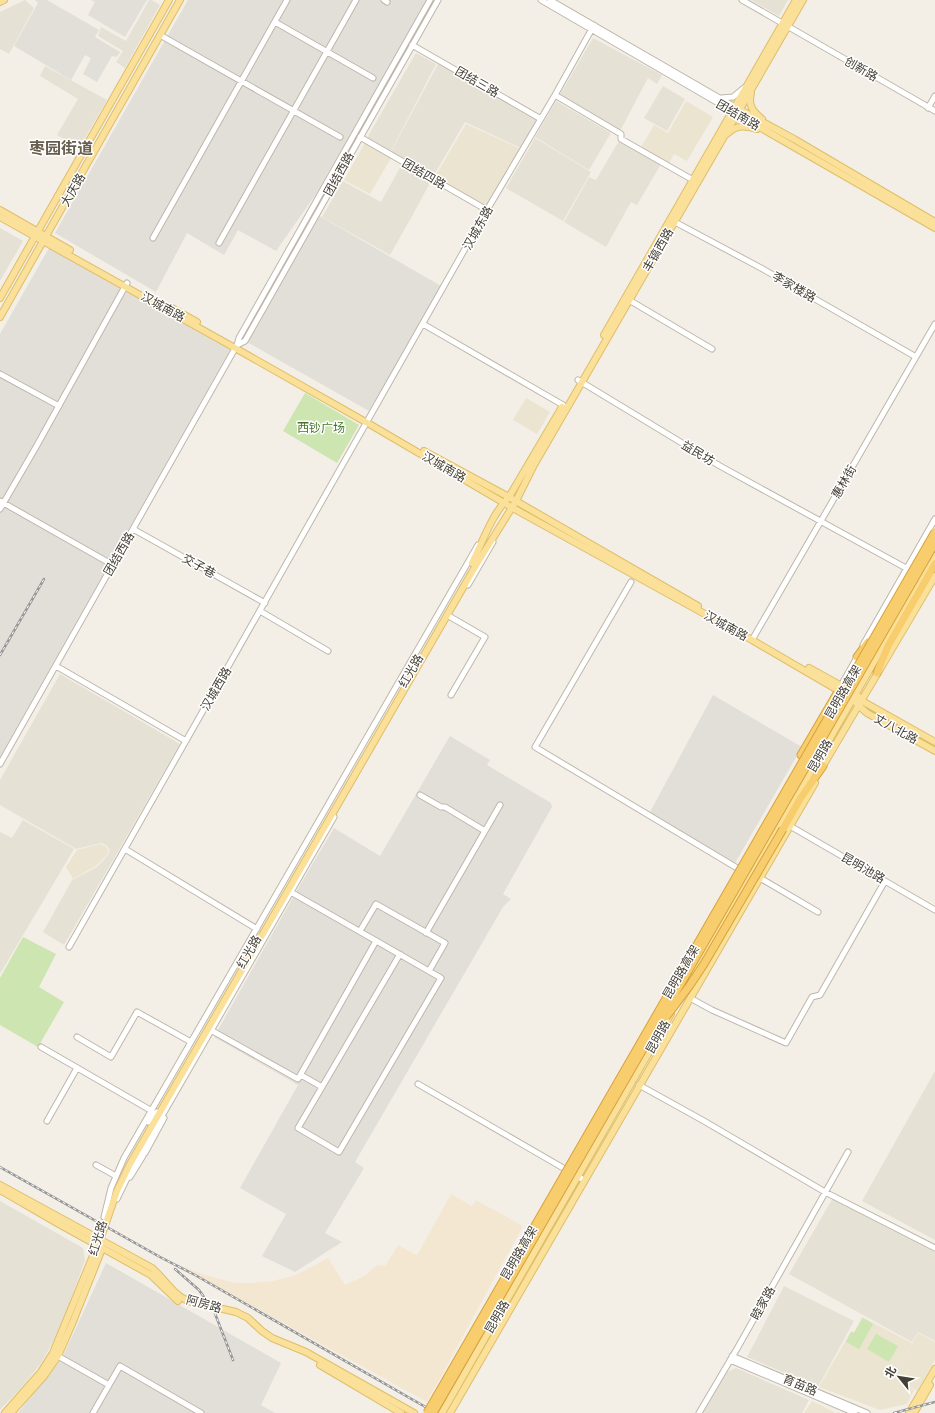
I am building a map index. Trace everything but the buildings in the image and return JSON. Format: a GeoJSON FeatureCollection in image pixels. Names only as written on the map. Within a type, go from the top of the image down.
{"type":"FeatureCollection","features":[{"type":"Feature","properties":{"kind":"highway"},"geometry":{"type":"LineString","coordinates":[[857,657],[868,642],[935,524]]}},
{"type":"Feature","properties":{"kind":"highway","name":"昆明路高架"},"geometry":{"type":"LineString","coordinates":[[427,1413],[935,532]]}},
{"type":"Feature","properties":{"kind":"highway","name":"昆明路高架"},"geometry":{"type":"LineString","coordinates":[[433,1413],[935,544]]}},
{"type":"Feature","properties":{"kind":"highway"},"geometry":{"type":"LineString","coordinates":[[877,673],[888,646],[935,564]]}},
{"type":"Feature","properties":{"kind":"highway"},"geometry":{"type":"LineString","coordinates":[[690,958],[708,916],[840,688]]}},
{"type":"Feature","properties":{"kind":"highway"},"geometry":{"type":"LineString","coordinates":[[651,1036],[704,964],[800,799],[823,766]]}},
{"type":"Feature","properties":{"kind":"main road"},"geometry":{"type":"LineString","coordinates":[[0,2],[4,0]]}},
{"type":"Feature","properties":{"kind":"main road","name":"大庆路"},"geometry":{"type":"LineString","coordinates":[[0,298],[170,0]]}},
{"type":"Feature","properties":{"kind":"main road","name":"大庆路"},"geometry":{"type":"LineString","coordinates":[[0,318],[180,0]]}},
{"type":"Feature","properties":{"kind":"main road","name":"丰镐西路"},"geometry":{"type":"LineString","coordinates":[[509,497],[563,405],[580,381],[629,300],[693,180],[736,111],[785,25],[796,0]]}},
{"type":"Feature","properties":{"kind":"main road","name":"丰镐西路"},"geometry":{"type":"LineString","coordinates":[[785,25],[803,0]]}},
{"type":"Feature","properties":{"kind":"main road"},"geometry":{"type":"LineString","coordinates":[[752,83],[750,98],[751,108],[772,131]]}},
{"type":"Feature","properties":{"kind":"main road","name":"丰镐西路"},"geometry":{"type":"LineString","coordinates":[[516,501],[534,464],[580,381],[672,220],[721,141],[736,111]]}},
{"type":"Feature","properties":{"kind":"main road","name":"团结南路"},"geometry":{"type":"LineString","coordinates":[[736,111],[935,222]]}},
{"type":"Feature","properties":{"kind":"main road"},"geometry":{"type":"LineString","coordinates":[[721,141],[730,131],[742,126],[772,131]]}},
{"type":"Feature","properties":{"kind":"main road","name":"团结南路"},"geometry":{"type":"LineString","coordinates":[[772,131],[935,228]]}},
{"type":"Feature","properties":{"kind":"main road"},"geometry":{"type":"LineString","coordinates":[[0,210],[36,234]]}},
{"type":"Feature","properties":{"kind":"main road"},"geometry":{"type":"LineString","coordinates":[[0,217],[36,234]]}},
{"type":"Feature","properties":{"kind":"main road","name":"汉城南路"},"geometry":{"type":"LineString","coordinates":[[36,234],[368,421],[479,480],[753,639]]}},
{"type":"Feature","properties":{"kind":"main road","name":"汉城南路"},"geometry":{"type":"LineString","coordinates":[[368,421],[504,503],[753,639],[840,688],[855,697],[860,703]]}},
{"type":"Feature","properties":{"kind":"main road","name":"红光路"},"geometry":{"type":"LineString","coordinates":[[11,1413],[44,1376],[72,1324],[99,1243],[106,1217],[124,1176],[157,1110],[470,569],[490,526],[509,497]]}},
{"type":"Feature","properties":{"kind":"main road","name":"红光路"},"geometry":{"type":"LineString","coordinates":[[157,1110],[210,1029],[487,546],[516,501]]}},
{"type":"Feature","properties":{"kind":"main road","name":"昆明路"},"geometry":{"type":"LineString","coordinates":[[442,1413],[935,556]]}},
{"type":"Feature","properties":{"kind":"main road","name":"昆明路"},"geometry":{"type":"LineString","coordinates":[[450,1413],[790,826],[823,766],[935,576]]}},
{"type":"Feature","properties":{"kind":"main road","name":"丈八北路"},"geometry":{"type":"LineString","coordinates":[[860,703],[935,742]]}},
{"type":"Feature","properties":{"kind":"main road","name":"丈八北路"},"geometry":{"type":"LineString","coordinates":[[860,703],[867,713],[935,750]]}},
{"type":"Feature","properties":{"kind":"main road","name":"阿房路"},"geometry":{"type":"LineString","coordinates":[[0,1185],[99,1243],[150,1275],[178,1301],[187,1305],[244,1319],[263,1337],[272,1343],[303,1355],[402,1413]]}},
{"type":"Feature","properties":{"kind":"main road","name":"阿房路"},"geometry":{"type":"LineString","coordinates":[[0,1190],[99,1243],[152,1268],[160,1275],[176,1295],[182,1299],[188,1302],[236,1312],[248,1318],[272,1338],[306,1352],[414,1413]]}},
{"type":"Feature","properties":{"kind":"main road","name":"红光路"},"geometry":{"type":"LineString","coordinates":[[5,1413],[56,1354]]}},
{"type":"Feature","properties":{"kind":"main road"},"geometry":{"type":"LineString","coordinates":[[909,1413],[935,1369]]}},
{"type":"Feature","properties":{"kind":"main road"},"geometry":{"type":"LineString","coordinates":[[914,1413],[935,1377]]}},
{"type":"Feature","properties":{"kind":"street"},"geometry":{"type":"LineString","coordinates":[[153,238],[287,0]]}},
{"type":"Feature","properties":{"kind":"street"},"geometry":{"type":"LineString","coordinates":[[219,242],[356,0]]}},
{"type":"Feature","properties":{"kind":"street","name":"团结西路"},"geometry":{"type":"LineString","coordinates":[[0,764],[430,0]]}},
{"type":"Feature","properties":{"kind":"street","name":"团结西路"},"geometry":{"type":"LineString","coordinates":[[236,346],[245,341],[438,0]]}},
{"type":"Feature","properties":{"kind":"street","name":"团结南路"},"geometry":{"type":"LineString","coordinates":[[541,0],[716,95],[736,111]]}},
{"type":"Feature","properties":{"kind":"street","name":"团结南路"},"geometry":{"type":"LineString","coordinates":[[550,0],[736,111]]}},
{"type":"Feature","properties":{"kind":"street","name":"创新路"},"geometry":{"type":"LineString","coordinates":[[742,0],[935,111]]}},
{"type":"Feature","properties":{"kind":"street"},"geometry":{"type":"LineString","coordinates":[[275,22],[373,78]]}},
{"type":"Feature","properties":{"kind":"street","name":"汉城东路"},"geometry":{"type":"LineString","coordinates":[[363,430],[487,210],[555,95],[593,27]]}},
{"type":"Feature","properties":{"kind":"street"},"geometry":{"type":"LineString","coordinates":[[160,35],[340,137]]}},
{"type":"Feature","properties":{"kind":"street","name":"团结三路"},"geometry":{"type":"LineString","coordinates":[[412,45],[541,119]]}},
{"type":"Feature","properties":{"kind":"street"},"geometry":{"type":"LineString","coordinates":[[716,95],[723,98],[733,97],[752,83]]}},
{"type":"Feature","properties":{"kind":"street"},"geometry":{"type":"LineString","coordinates":[[555,95],[621,134],[622,139],[693,180]]}},
{"type":"Feature","properties":{"kind":"street"},"geometry":{"type":"LineString","coordinates":[[928,108],[935,96]]}},
{"type":"Feature","properties":{"kind":"street","name":"团结四路"},"geometry":{"type":"LineString","coordinates":[[360,137],[487,210]]}},
{"type":"Feature","properties":{"kind":"street","name":"李家楼路"},"geometry":{"type":"LineString","coordinates":[[672,220],[761,268],[916,357]]}},
{"type":"Feature","properties":{"kind":"street"},"geometry":{"type":"LineString","coordinates":[[0,509],[2,502],[59,406],[126,285]]}},
{"type":"Feature","properties":{"kind":"street"},"geometry":{"type":"LineString","coordinates":[[629,300],[712,349]]}},
{"type":"Feature","properties":{"kind":"street"},"geometry":{"type":"LineString","coordinates":[[423,324],[563,405]]}},
{"type":"Feature","properties":{"kind":"street","name":"惠林街"},"geometry":{"type":"LineString","coordinates":[[753,639],[935,324]]}},
{"type":"Feature","properties":{"kind":"street"},"geometry":{"type":"LineString","coordinates":[[0,374],[59,406]]}},
{"type":"Feature","properties":{"kind":"street","name":"益民坊"},"geometry":{"type":"LineString","coordinates":[[580,381],[720,466],[923,577]]}},
{"type":"Feature","properties":{"kind":"street","name":"汉城西路"},"geometry":{"type":"LineString","coordinates":[[69,947],[363,430]]}},
{"type":"Feature","properties":{"kind":"street"},"geometry":{"type":"LineString","coordinates":[[2,502],[113,565]]}},
{"type":"Feature","properties":{"kind":"street"},"geometry":{"type":"LineString","coordinates":[[840,688],[861,647],[935,519]]}},
{"type":"Feature","properties":{"kind":"street"},"geometry":{"type":"LineString","coordinates":[[106,1217],[111,1188],[138,1134],[157,1110],[192,1042],[480,540],[490,526]]}},
{"type":"Feature","properties":{"kind":"street","name":"交子巷"},"geometry":{"type":"LineString","coordinates":[[133,529],[265,603]]}},
{"type":"Feature","properties":{"kind":"street"},"geometry":{"type":"LineString","coordinates":[[631,582],[535,747],[737,868],[752,874]]}},
{"type":"Feature","properties":{"kind":"street"},"geometry":{"type":"LineString","coordinates":[[260,611],[328,651]]}},
{"type":"Feature","properties":{"kind":"street"},"geometry":{"type":"LineString","coordinates":[[448,616],[485,637],[451,695]]}},
{"type":"Feature","properties":{"kind":"street"},"geometry":{"type":"LineString","coordinates":[[56,666],[186,741]]}},
{"type":"Feature","properties":{"kind":"street"},"geometry":{"type":"LineString","coordinates":[[420,795],[441,807],[445,807],[485,831]]}},
{"type":"Feature","properties":{"kind":"street"},"geometry":{"type":"LineString","coordinates":[[426,933],[500,805]]}},
{"type":"Feature","properties":{"kind":"street","name":"昆明池路"},"geometry":{"type":"LineString","coordinates":[[790,826],[935,910]]}},
{"type":"Feature","properties":{"kind":"street"},"geometry":{"type":"LineString","coordinates":[[124,850],[257,929]]}},
{"type":"Feature","properties":{"kind":"street"},"geometry":{"type":"LineString","coordinates":[[760,878],[818,912]]}},
{"type":"Feature","properties":{"kind":"street"},"geometry":{"type":"LineString","coordinates":[[690,998],[712,1010],[786,1043],[812,997],[820,995],[885,881]]}},
{"type":"Feature","properties":{"kind":"street"},"geometry":{"type":"LineString","coordinates":[[289,891],[360,931],[376,941],[400,954],[441,978],[340,1152],[298,1128],[400,954]]}},
{"type":"Feature","properties":{"kind":"street"},"geometry":{"type":"LineString","coordinates":[[360,931],[376,904],[445,944],[429,971]]}},
{"type":"Feature","properties":{"kind":"street"},"geometry":{"type":"LineString","coordinates":[[118,1196],[132,1168],[210,1029],[298,1079],[376,941]]}},
{"type":"Feature","properties":{"kind":"street"},"geometry":{"type":"LineString","coordinates":[[77,1037],[111,1057],[137,1012],[192,1042]]}},
{"type":"Feature","properties":{"kind":"street"},"geometry":{"type":"LineString","coordinates":[[41,1047],[77,1068],[157,1110]]}},
{"type":"Feature","properties":{"kind":"street"},"geometry":{"type":"LineString","coordinates":[[47,1121],[77,1068]]}},
{"type":"Feature","properties":{"kind":"street"},"geometry":{"type":"LineString","coordinates":[[301,1074],[322,1087]]}},
{"type":"Feature","properties":{"kind":"street"},"geometry":{"type":"LineString","coordinates":[[418,1084],[584,1180]]}},
{"type":"Feature","properties":{"kind":"street"},"geometry":{"type":"LineString","coordinates":[[639,1085],[704,1121],[825,1192],[935,1248]]}},
{"type":"Feature","properties":{"kind":"street"},"geometry":{"type":"LineString","coordinates":[[106,1217],[164,1119],[172,1099]]}},
{"type":"Feature","properties":{"kind":"street"},"geometry":{"type":"LineString","coordinates":[[143,1156],[157,1110]]}},
{"type":"Feature","properties":{"kind":"street","name":"睦家路"},"geometry":{"type":"LineString","coordinates":[[699,1413],[848,1152]]}},
{"type":"Feature","properties":{"kind":"street"},"geometry":{"type":"LineString","coordinates":[[96,1165],[116,1176]]}},
{"type":"Feature","properties":{"kind":"street"},"geometry":{"type":"LineString","coordinates":[[56,1354],[109,1385]]}},
{"type":"Feature","properties":{"kind":"street","name":"育苗路"},"geometry":{"type":"LineString","coordinates":[[731,1358],[855,1413]]}},
{"type":"Feature","properties":{"kind":"street","name":"育苗路"},"geometry":{"type":"LineString","coordinates":[[731,1358],[867,1413]]}},
{"type":"Feature","properties":{"kind":"street"},"geometry":{"type":"LineString","coordinates":[[93,1413],[120,1366],[201,1413]]}},
{"type":"Feature","properties":{"kind":"shaded area"},"geometry":{"type":"Polygon","coordinates":[[[25,0],[34,8],[9,54],[0,49],[0,12],[25,0]]]}},
{"type":"Feature","properties":{"kind":"shaded area"},"geometry":{"type":"Polygon","coordinates":[[[35,0],[47,0],[99,30],[95,37],[120,52],[117,57],[112,56],[97,82],[83,74],[91,58],[85,55],[71,80],[14,46],[38,3],[35,0]]]}},
{"type":"Feature","properties":{"kind":"shaded area"},"geometry":{"type":"Polygon","coordinates":[[[91,0],[147,0],[125,37],[88,15],[95,2],[91,0]]]}},
{"type":"Feature","properties":{"kind":"shaded area"},"geometry":{"type":"Polygon","coordinates":[[[149,0],[152,0],[160,5],[125,68],[116,62],[123,51],[98,36],[101,27],[126,41],[149,0]]]}},
{"type":"Feature","properties":{"kind":"shaded area"},"geometry":{"type":"Polygon","coordinates":[[[188,0],[427,0],[316,194],[276,251],[238,230],[224,255],[187,233],[156,292],[55,233],[188,0]]]}},
{"type":"Feature","properties":{"kind":"shaded area"},"geometry":{"type":"Polygon","coordinates":[[[751,0],[788,0],[779,16],[751,0]]]}},
{"type":"Feature","properties":{"kind":"shaded area"},"geometry":{"type":"Polygon","coordinates":[[[593,38],[662,75],[657,84],[648,78],[619,133],[558,98],[593,38]]]}},
{"type":"Feature","properties":{"kind":"shaded area"},"geometry":{"type":"Polygon","coordinates":[[[416,53],[436,64],[391,151],[367,138],[416,53]]]}},
{"type":"Feature","properties":{"kind":"shaded area"},"geometry":{"type":"Polygon","coordinates":[[[439,62],[538,119],[521,148],[465,122],[433,177],[391,152],[439,62]]]}},
{"type":"Feature","properties":{"kind":"shaded area"},"geometry":{"type":"Polygon","coordinates":[[[45,66],[107,100],[79,148],[57,135],[78,99],[40,76],[45,66]]]}},
{"type":"Feature","properties":{"kind":"shaded area"},"geometry":{"type":"Polygon","coordinates":[[[663,86],[685,99],[667,131],[644,118],[663,86]]]}},
{"type":"Feature","properties":{"kind":"shaded area"},"geometry":{"type":"Polygon","coordinates":[[[556,101],[611,133],[589,170],[535,137],[556,101]]]}},
{"type":"Feature","properties":{"kind":"shaded area"},"geometry":{"type":"Polygon","coordinates":[[[686,101],[713,117],[687,161],[674,154],[668,165],[640,149],[654,125],[668,133],[686,101]]]}},
{"type":"Feature","properties":{"kind":"shaded area"},"geometry":{"type":"Polygon","coordinates":[[[466,124],[521,149],[486,208],[434,178],[466,124]]]}},
{"type":"Feature","properties":{"kind":"shaded area"},"geometry":{"type":"Polygon","coordinates":[[[535,138],[591,172],[563,221],[506,188],[535,138]]]}},
{"type":"Feature","properties":{"kind":"shaded area"},"geometry":{"type":"Polygon","coordinates":[[[620,139],[661,164],[637,205],[631,202],[606,247],[564,222],[589,177],[596,180],[620,139]]]}},
{"type":"Feature","properties":{"kind":"shaded area"},"geometry":{"type":"Polygon","coordinates":[[[365,143],[391,158],[370,194],[344,180],[365,143]]]}},
{"type":"Feature","properties":{"kind":"shaded area"},"geometry":{"type":"Polygon","coordinates":[[[402,164],[431,181],[390,255],[322,217],[343,181],[381,202],[402,164]]]}},
{"type":"Feature","properties":{"kind":"shaded area"},"geometry":{"type":"Polygon","coordinates":[[[318,215],[441,286],[369,411],[247,342],[318,215]]]}},
{"type":"Feature","properties":{"kind":"shaded area"},"geometry":{"type":"Polygon","coordinates":[[[0,228],[23,241],[0,281],[0,228]]]}},
{"type":"Feature","properties":{"kind":"shaded area"},"geometry":{"type":"Polygon","coordinates":[[[49,248],[230,350],[0,757],[0,334],[49,248]]]}},
{"type":"Feature","properties":{"kind":"shaded area"},"geometry":{"type":"Polygon","coordinates":[[[526,398],[550,412],[537,434],[513,420],[526,398]]]}},
{"type":"Feature","properties":{"kind":"shaded area"},"geometry":{"type":"Polygon","coordinates":[[[60,674],[180,744],[64,945],[43,932],[72,880],[97,867],[107,856],[110,850],[106,845],[101,843],[76,849],[0,805],[0,780],[60,674]]]}},
{"type":"Feature","properties":{"kind":"shaded area"},"geometry":{"type":"Polygon","coordinates":[[[713,695],[802,747],[735,863],[649,814],[713,695]]]}},
{"type":"Feature","properties":{"kind":"shaded area"},"geometry":{"type":"Polygon","coordinates":[[[450,736],[490,760],[487,765],[551,803],[552,807],[503,894],[511,899],[503,907],[355,1162],[364,1168],[325,1233],[342,1242],[295,1272],[262,1256],[286,1214],[240,1188],[298,1085],[214,1037],[334,828],[380,856],[450,736]]]}},
{"type":"Feature","properties":{"kind":"shaded area"},"geometry":{"type":"Polygon","coordinates":[[[23,820],[74,849],[0,974],[0,832],[12,838],[23,820]]]}},
{"type":"Feature","properties":{"kind":"shaded area"},"geometry":{"type":"Polygon","coordinates":[[[100,844],[109,850],[106,856],[96,866],[73,879],[66,867],[77,850],[100,844]]]}},
{"type":"Feature","properties":{"kind":"shaded area"},"geometry":{"type":"Polygon","coordinates":[[[935,1071],[935,1240],[862,1201],[935,1071]]]}},
{"type":"Feature","properties":{"kind":"shaded area"},"geometry":{"type":"Polygon","coordinates":[[[451,1194],[472,1206],[476,1200],[523,1226],[427,1402],[176,1264],[205,1275],[235,1283],[252,1283],[273,1281],[296,1275],[328,1258],[345,1285],[366,1275],[377,1265],[385,1266],[398,1245],[417,1255],[451,1194]]]}},
{"type":"Feature","properties":{"kind":"shaded area"},"geometry":{"type":"Polygon","coordinates":[[[834,1196],[935,1252],[935,1341],[918,1332],[912,1342],[789,1274],[834,1196]]]}},
{"type":"Feature","properties":{"kind":"shaded area"},"geometry":{"type":"Polygon","coordinates":[[[0,1201],[83,1248],[85,1260],[61,1327],[42,1362],[22,1387],[0,1410],[0,1201]]]}},
{"type":"Feature","properties":{"kind":"shaded area"},"geometry":{"type":"Polygon","coordinates":[[[106,1263],[281,1363],[261,1405],[275,1413],[18,1413],[62,1358],[106,1263]]]}},
{"type":"Feature","properties":{"kind":"shaded area"},"geometry":{"type":"Polygon","coordinates":[[[784,1286],[854,1321],[818,1387],[747,1357],[784,1286]]]}},
{"type":"Feature","properties":{"kind":"shaded area"},"geometry":{"type":"Polygon","coordinates":[[[862,1317],[912,1343],[893,1377],[914,1390],[907,1404],[880,1410],[819,1387],[851,1331],[854,1332],[862,1317]]]}},
{"type":"Feature","properties":{"kind":"shaded area"},"geometry":{"type":"Polygon","coordinates":[[[918,1333],[935,1342],[935,1360],[917,1391],[893,1377],[918,1333]]]}},
{"type":"Feature","properties":{"kind":"shaded area"},"geometry":{"type":"Polygon","coordinates":[[[736,1368],[809,1400],[802,1413],[703,1413],[727,1372],[736,1368]]]}},
{"type":"Feature","properties":{"kind":"shaded area"},"geometry":{"type":"Polygon","coordinates":[[[812,1401],[836,1413],[804,1413],[812,1401]]]}},
{"type":"Feature","properties":{"kind":"green space","name":"西钞广场"},"geometry":{"type":"Polygon","coordinates":[[[305,393],[359,425],[337,463],[283,431],[305,393]]]}},
{"type":"Feature","properties":{"kind":"green space"},"geometry":{"type":"Polygon","coordinates":[[[23,937],[56,954],[39,987],[64,1002],[38,1047],[0,1025],[0,978],[23,937]]]}},
{"type":"Feature","properties":{"kind":"green space"},"geometry":{"type":"Polygon","coordinates":[[[863,1318],[873,1324],[859,1349],[846,1342],[851,1332],[854,1333],[863,1318]]]}},
{"type":"Feature","properties":{"kind":"green space"},"geometry":{"type":"Polygon","coordinates":[[[876,1334],[898,1346],[889,1362],[867,1349],[876,1334]]]}},
{"type":"Feature","properties":{"kind":"railway"},"geometry":{"type":"LineString","coordinates":[[0,655],[44,579]]}},
{"type":"Feature","properties":{"kind":"railway"},"geometry":{"type":"LineString","coordinates":[[0,1167],[160,1257],[195,1275],[436,1413]]}},
{"type":"Feature","properties":{"kind":"railway"},"geometry":{"type":"LineString","coordinates":[[175,1269],[199,1290],[214,1311],[233,1360]]}},
{"type":"Feature","properties":{"kind":"railway"},"geometry":{"type":"LineString","coordinates":[[894,1413],[935,1402]]}},
{"type":"Feature","properties":{"kind":"district","name":"枣园街道"},"geometry":{"type":"Point","coordinates":[61,148]}}]}
